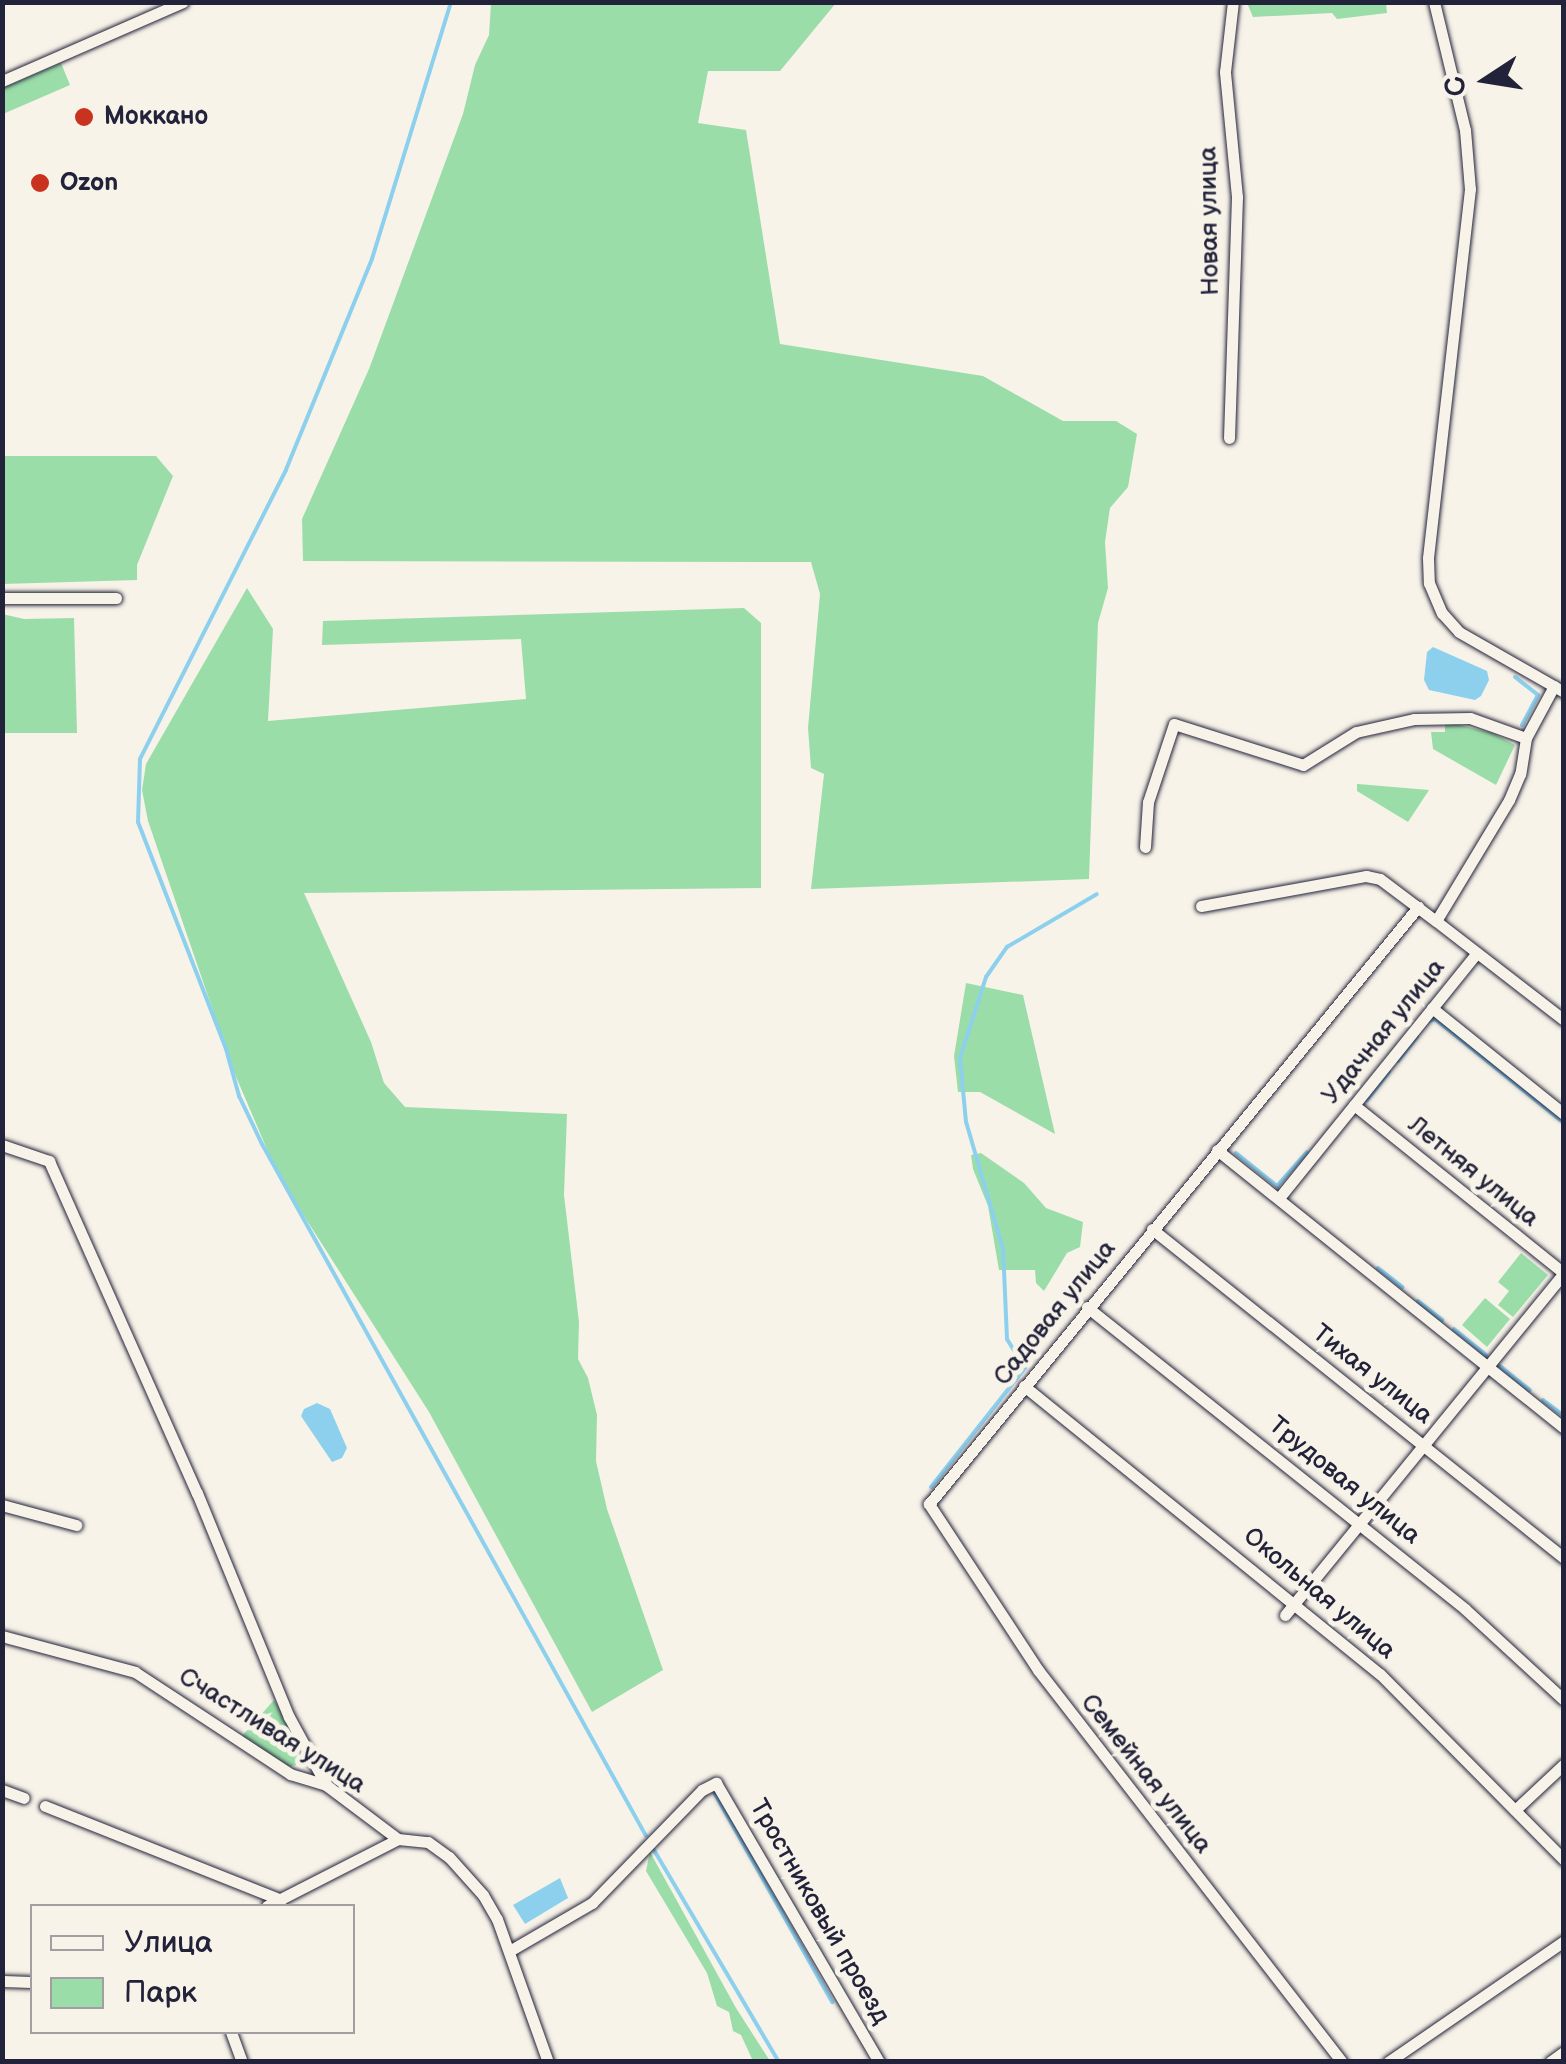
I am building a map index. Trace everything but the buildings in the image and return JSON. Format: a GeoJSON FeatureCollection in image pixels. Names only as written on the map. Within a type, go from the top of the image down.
{"type":"FeatureCollection","features":[{"type":"Feature","properties":{"kind":"street"},"geometry":{"type":"LineString","coordinates":[[2,81],[182,2]]}},
{"type":"Feature","properties":{"kind":"street","name":"Новая улица"},"geometry":{"type":"LineString","coordinates":[[1229,438],[1236,197],[1226,72],[1233,2]]}},
{"type":"Feature","properties":{"kind":"street"},"geometry":{"type":"LineString","coordinates":[[1434,2],[1465,130],[1470,189],[1428,558],[1429,582],[1437,606],[1458,632],[1559,689]]}},
{"type":"Feature","properties":{"kind":"street"},"geometry":{"type":"LineString","coordinates":[[2,598],[116,598]]}},
{"type":"Feature","properties":{"kind":"street","name":"Удачная улица"},"geometry":{"type":"LineString","coordinates":[[1279,1198],[1477,952],[1436,922],[1509,800],[1520,774],[1526,738],[1559,689]]}},
{"type":"Feature","properties":{"kind":"street"},"geometry":{"type":"LineString","coordinates":[[1145,848],[1148,802],[1174,724],[1303,765],[1356,732],[1414,719],[1470,718],[1526,738]]}},
{"type":"Feature","properties":{"kind":"street"},"geometry":{"type":"LineString","coordinates":[[1201,906],[1366,876],[1380,879],[1436,922]]}},
{"type":"Feature","properties":{"kind":"street","name":"Садовая улица"},"geometry":{"type":"LineString","coordinates":[[929,1504],[1418,907]]}},
{"type":"Feature","properties":{"kind":"street"},"geometry":{"type":"LineString","coordinates":[[1477,952],[1564,1020]]}},
{"type":"Feature","properties":{"kind":"street"},"geometry":{"type":"LineString","coordinates":[[1432,1008],[1564,1114]]}},
{"type":"Feature","properties":{"kind":"street","name":"Летняя улица"},"geometry":{"type":"LineString","coordinates":[[1354,1105],[1563,1273]]}},
{"type":"Feature","properties":{"kind":"street"},"geometry":{"type":"LineString","coordinates":[[2,1145],[49,1162],[197,1494],[289,1718],[326,1786]]}},
{"type":"Feature","properties":{"kind":"street"},"geometry":{"type":"LineString","coordinates":[[1217,1150],[1564,1428]]}},
{"type":"Feature","properties":{"kind":"street","name":"Тихая улица"},"geometry":{"type":"LineString","coordinates":[[1152,1230],[1564,1558]]}},
{"type":"Feature","properties":{"kind":"street"},"geometry":{"type":"LineString","coordinates":[[1285,1615],[1485,1364],[1563,1273]]}},
{"type":"Feature","properties":{"kind":"street","name":"Трудовая улица"},"geometry":{"type":"LineString","coordinates":[[1087,1308],[1465,1609],[1564,1700]]}},
{"type":"Feature","properties":{"kind":"street","name":"Окольная улица"},"geometry":{"type":"LineString","coordinates":[[1024,1386],[1295,1601],[1408,1700],[1564,1860]]}},
{"type":"Feature","properties":{"kind":"street","name":"Семейная улица"},"geometry":{"type":"LineString","coordinates":[[929,1504],[1038,1670],[1342,2062]]}},
{"type":"Feature","properties":{"kind":"street"},"geometry":{"type":"LineString","coordinates":[[2,1505],[76,1525]]}},
{"type":"Feature","properties":{"kind":"street","name":"Счастливая улица"},"geometry":{"type":"LineString","coordinates":[[2,1636],[135,1672],[290,1774],[326,1786],[398,1838],[428,1842],[449,1857],[483,1895],[511,1950],[548,2062]]}},
{"type":"Feature","properties":{"kind":"street"},"geometry":{"type":"LineString","coordinates":[[1515,1810],[1564,1764]]}},
{"type":"Feature","properties":{"kind":"street","name":"Тростниковый проезд"},"geometry":{"type":"LineString","coordinates":[[511,1950],[592,1903],[702,1790],[720,1785],[880,2062]]}},
{"type":"Feature","properties":{"kind":"street"},"geometry":{"type":"LineString","coordinates":[[2,1790],[24,1798]]}},
{"type":"Feature","properties":{"kind":"street"},"geometry":{"type":"LineString","coordinates":[[45,1806],[280,1900]]}},
{"type":"Feature","properties":{"kind":"street"},"geometry":{"type":"LineString","coordinates":[[271,1904],[398,1838]]}},
{"type":"Feature","properties":{"kind":"street"},"geometry":{"type":"LineString","coordinates":[[1388,2062],[1564,1941]]}},
{"type":"Feature","properties":{"kind":"street"},"geometry":{"type":"LineString","coordinates":[[2,1981],[30,1982]]}},
{"type":"Feature","properties":{"kind":"street"},"geometry":{"type":"LineString","coordinates":[[231,2034],[242,2062]]}},
{"type":"Feature","properties":{"kind":"street"},"geometry":{"type":"LineString","coordinates":[[1406,2049],[1414,2062]]}},
{"type":"Feature","properties":{"kind":"street"},"geometry":{"type":"LineString","coordinates":[[1550,2062],[1564,2052]]}},
{"type":"Feature","properties":{"kind":"green space"},"geometry":{"type":"Polygon","coordinates":[[[491,3],[836,3],[780,71],[708,71],[698,123],[746,130],[780,344],[983,376],[1063,421],[1116,421],[1137,434],[1128,487],[1110,508],[1105,542],[1108,588],[1098,623],[1089,879],[811,889],[824,774],[811,768],[808,728],[820,594],[811,562],[303,561],[302,519],[369,369],[463,114],[475,65],[489,35],[491,3]]]}},
{"type":"Feature","properties":{"kind":"green space"},"geometry":{"type":"Polygon","coordinates":[[[1247,3],[1386,3],[1387,13],[1337,19],[1332,13],[1253,17],[1247,3]]]}},
{"type":"Feature","properties":{"kind":"green space"},"geometry":{"type":"Polygon","coordinates":[[[61,63],[70,85],[3,114],[3,88],[61,63]]]}},
{"type":"Feature","properties":{"kind":"green space"},"geometry":{"type":"Polygon","coordinates":[[[2,456],[156,456],[173,476],[137,565],[137,580],[3,584],[2,456]]]}},
{"type":"Feature","properties":{"kind":"green space"},"geometry":{"type":"Polygon","coordinates":[[[247,588],[273,629],[268,721],[526,699],[521,639],[322,645],[323,621],[744,608],[761,623],[761,888],[304,893],[371,1042],[384,1083],[405,1107],[567,1114],[564,1195],[579,1322],[578,1359],[588,1378],[597,1415],[596,1461],[607,1509],[663,1670],[592,1712],[429,1412],[278,1175],[234,1072],[148,821],[142,790],[146,764],[247,588]]]}},
{"type":"Feature","properties":{"kind":"green space"},"geometry":{"type":"Polygon","coordinates":[[[2,614],[24,619],[74,618],[77,733],[3,733],[2,614]]]}},
{"type":"Feature","properties":{"kind":"green space"},"geometry":{"type":"Polygon","coordinates":[[[1445,724],[1492,733],[1515,745],[1496,785],[1433,749],[1431,732],[1445,732],[1445,724]]]}},
{"type":"Feature","properties":{"kind":"green space"},"geometry":{"type":"Polygon","coordinates":[[[1357,784],[1429,790],[1408,822],[1357,791],[1357,784]]]}},
{"type":"Feature","properties":{"kind":"green space"},"geometry":{"type":"Polygon","coordinates":[[[966,983],[1023,995],[1055,1134],[980,1092],[958,1092],[954,1056],[966,983]]]}},
{"type":"Feature","properties":{"kind":"green space"},"geometry":{"type":"Polygon","coordinates":[[[981,1153],[1024,1183],[1046,1208],[1083,1222],[1080,1247],[1067,1253],[1044,1291],[1036,1283],[1035,1270],[999,1270],[988,1206],[973,1169],[971,1155],[981,1153]]]}},
{"type":"Feature","properties":{"kind":"green space"},"geometry":{"type":"Polygon","coordinates":[[[1521,1253],[1548,1275],[1513,1317],[1498,1305],[1509,1291],[1498,1282],[1521,1253]]]}},
{"type":"Feature","properties":{"kind":"green space"},"geometry":{"type":"Polygon","coordinates":[[[1485,1298],[1510,1319],[1487,1347],[1462,1325],[1485,1298]]]}},
{"type":"Feature","properties":{"kind":"green space"},"geometry":{"type":"Polygon","coordinates":[[[274,1700],[299,1743],[296,1765],[289,1767],[245,1741],[243,1735],[274,1700]]]}},
{"type":"Feature","properties":{"kind":"green space"},"geometry":{"type":"Polygon","coordinates":[[[650,1852],[736,2008],[770,2061],[753,2061],[741,2035],[733,2031],[729,2012],[717,2006],[707,1973],[646,1871],[650,1852]]]}},
{"type":"Feature","properties":{"kind":"water"},"geometry":{"type":"Polygon","coordinates":[[[1433,647],[1487,671],[1489,680],[1481,696],[1475,700],[1429,690],[1424,680],[1427,652],[1433,647]]]}},
{"type":"Feature","properties":{"kind":"water"},"geometry":{"type":"Polygon","coordinates":[[[317,1403],[330,1409],[347,1448],[342,1458],[332,1462],[301,1416],[304,1409],[317,1403]]]}},
{"type":"Feature","properties":{"kind":"water"},"geometry":{"type":"Polygon","coordinates":[[[560,1878],[568,1898],[525,1924],[513,1905],[560,1878]]]}},
{"type":"Feature","properties":{"kind":"waterway"},"geometry":{"type":"LineString","coordinates":[[451,2],[372,259],[286,470],[140,759],[138,822],[226,1049],[239,1096],[262,1144],[646,1836]]}},
{"type":"Feature","properties":{"kind":"waterway"},"geometry":{"type":"LineString","coordinates":[[1515,677],[1538,695],[1522,725]]}},
{"type":"Feature","properties":{"kind":"waterway"},"geometry":{"type":"LineString","coordinates":[[931,1487],[1025,1368],[1007,1339],[1003,1249],[966,1122],[960,1058],[986,977],[1007,947],[1097,894]]}},
{"type":"Feature","properties":{"kind":"waterway"},"geometry":{"type":"LineString","coordinates":[[1429,1021],[1435,1019],[1564,1123]]}},
{"type":"Feature","properties":{"kind":"waterway"},"geometry":{"type":"LineString","coordinates":[[1398,1061],[1417,1037]]}},
{"type":"Feature","properties":{"kind":"waterway"},"geometry":{"type":"LineString","coordinates":[[1367,1100],[1389,1072]]}},
{"type":"Feature","properties":{"kind":"waterway"},"geometry":{"type":"LineString","coordinates":[[1236,1153],[1277,1186],[1307,1152]]}},
{"type":"Feature","properties":{"kind":"waterway"},"geometry":{"type":"LineString","coordinates":[[1378,1268],[1402,1287]]}},
{"type":"Feature","properties":{"kind":"waterway"},"geometry":{"type":"LineString","coordinates":[[1418,1301],[1442,1320]]}},
{"type":"Feature","properties":{"kind":"waterway"},"geometry":{"type":"LineString","coordinates":[[1454,1329],[1486,1355]]}},
{"type":"Feature","properties":{"kind":"waterway"},"geometry":{"type":"LineString","coordinates":[[1500,1366],[1530,1390]]}},
{"type":"Feature","properties":{"kind":"waterway"},"geometry":{"type":"LineString","coordinates":[[1543,1400],[1564,1416]]}},
{"type":"Feature","properties":{"kind":"waterway"},"geometry":{"type":"LineString","coordinates":[[715,1794],[832,2002]]}},
{"type":"Feature","properties":{"kind":"waterway"},"geometry":{"type":"LineString","coordinates":[[654,1850],[779,2062]]}},
{"type":"Feature","properties":{"kind":"place","name":"Моккано"},"geometry":{"type":"Point","coordinates":[84,117]}},
{"type":"Feature","properties":{"kind":"place","name":"Ozon"},"geometry":{"type":"Point","coordinates":[40,183]}}]}
